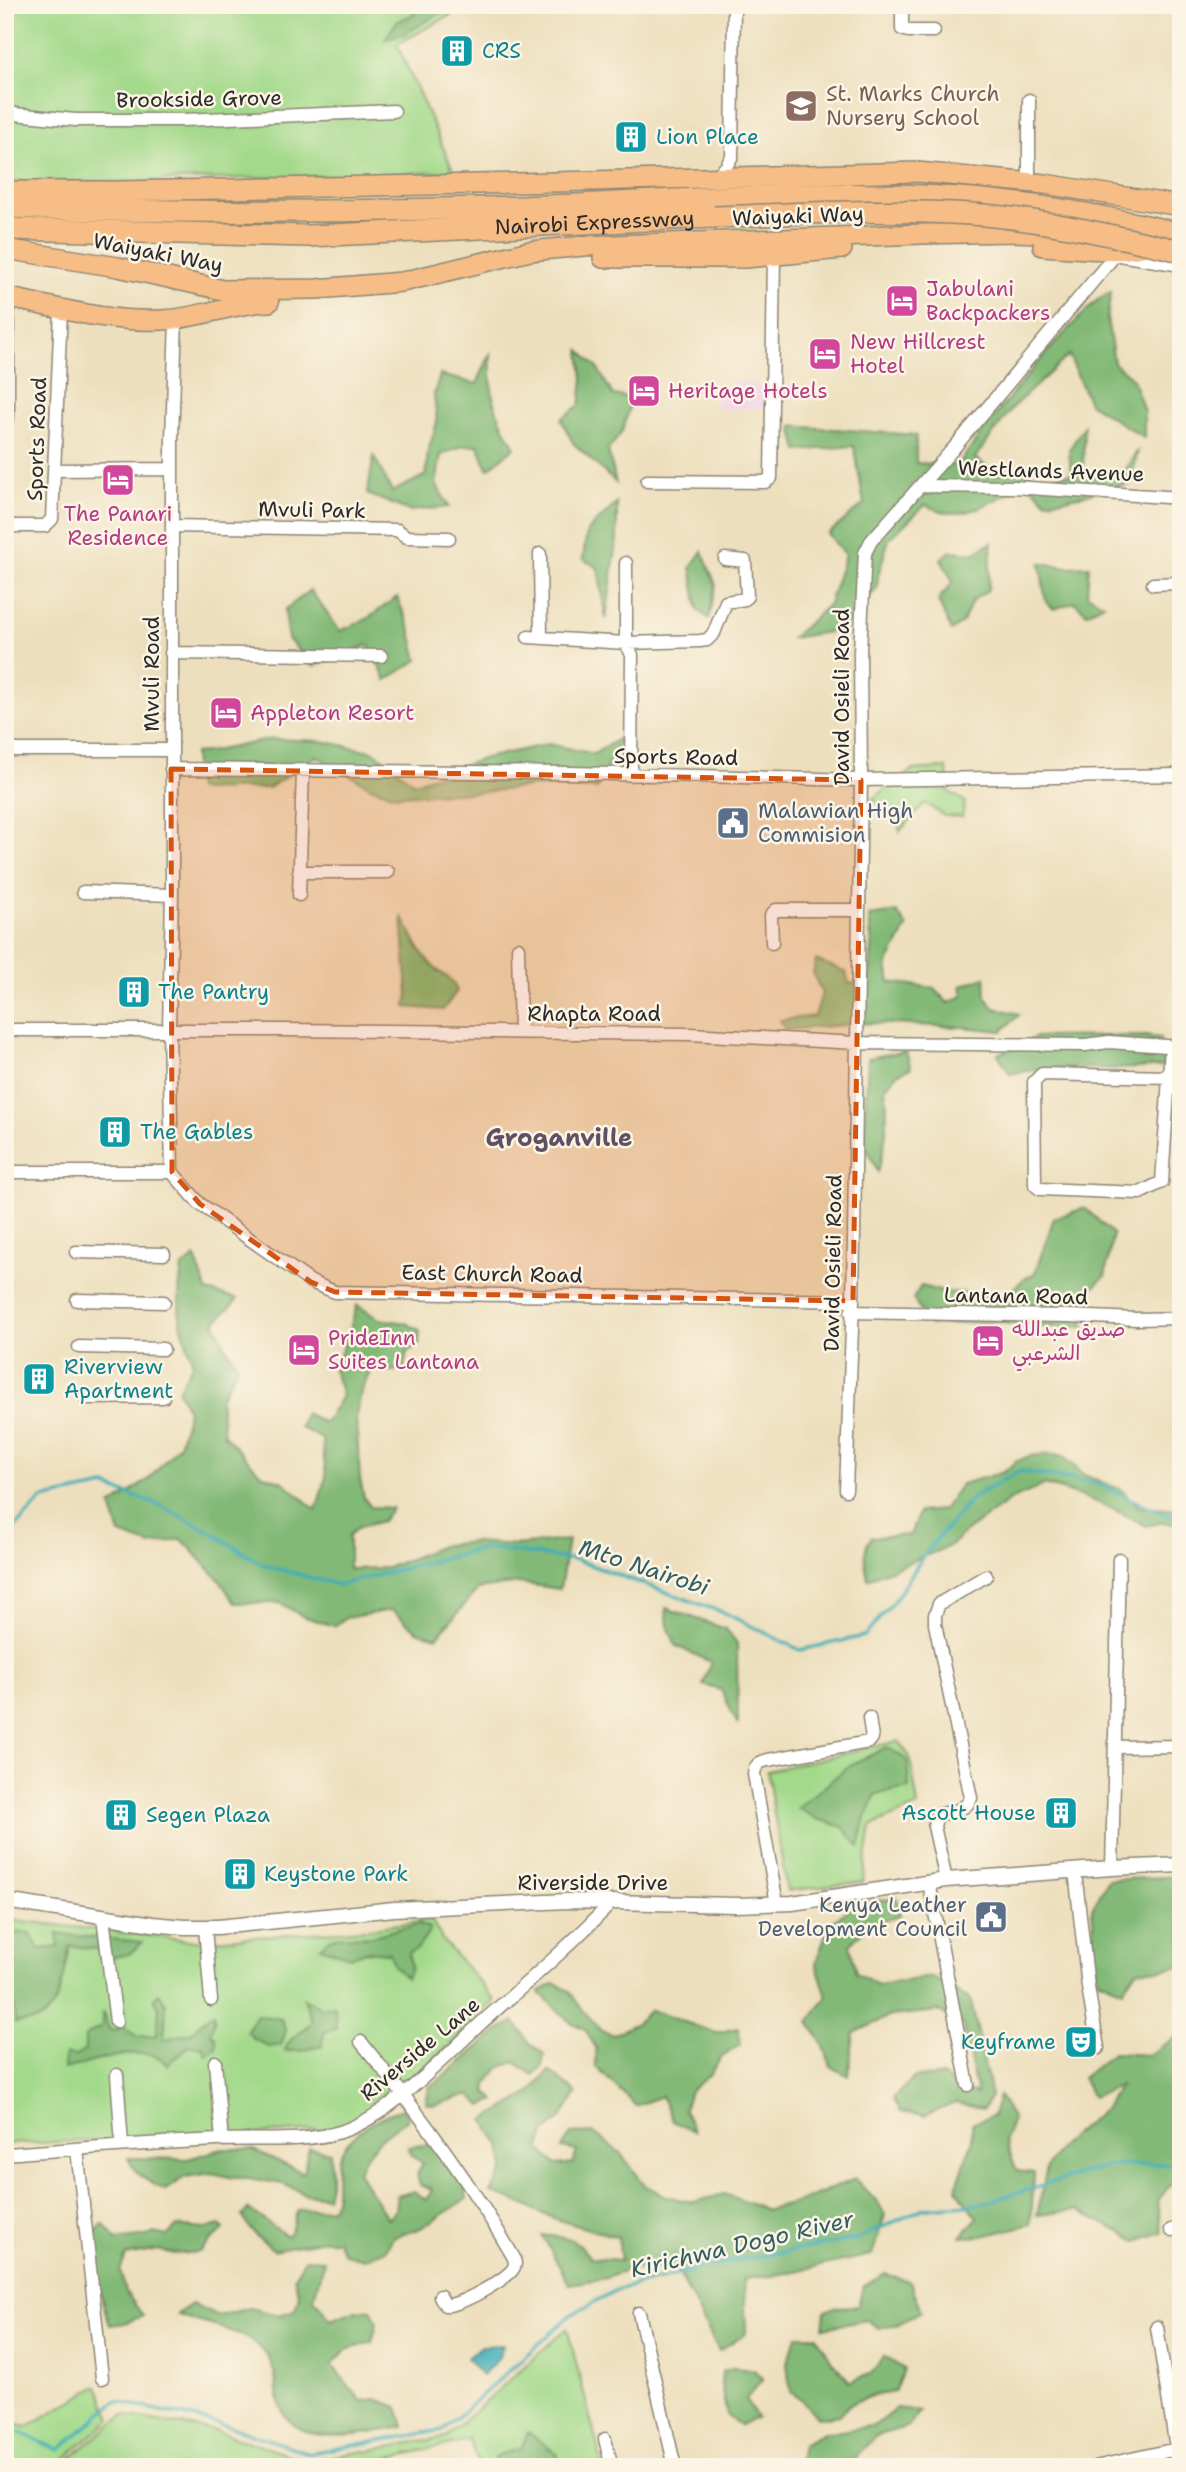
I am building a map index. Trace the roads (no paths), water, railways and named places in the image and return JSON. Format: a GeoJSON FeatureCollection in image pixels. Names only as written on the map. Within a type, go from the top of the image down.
{"type":"FeatureCollection","features":[{"type":"Feature","properties":{"kind":"highway","name":"Waiyaki Way"},"geometry":{"type":"LineString","coordinates":[[5,191],[714,198],[752,177],[917,172],[1029,182],[1181,206]]}},
{"type":"Feature","properties":{"kind":"highway","name":"Nairobi Expressway"},"geometry":{"type":"LineString","coordinates":[[5,207],[309,211],[519,207],[838,194],[965,198],[1080,214],[1181,234]]}},
{"type":"Feature","properties":{"kind":"highway","name":"Nairobi Expressway"},"geometry":{"type":"LineString","coordinates":[[5,229],[309,236],[384,233],[714,198],[837,213],[971,214],[1067,225],[1181,251]]}},
{"type":"Feature","properties":{"kind":"highway","name":"Waiyaki Way"},"geometry":{"type":"LineString","coordinates":[[5,249],[118,267],[223,290],[317,289],[402,282],[530,251],[584,246],[1012,232],[1181,241]]}},
{"type":"Feature","properties":{"kind":"highway"},"geometry":{"type":"LineString","coordinates":[[7,298],[61,310],[159,321],[244,303],[317,300],[450,283],[538,261],[746,258],[839,249],[1004,244],[1117,252],[1145,247],[1158,238]]}},
{"type":"Feature","properties":{"kind":"street"},"geometry":{"type":"LineString","coordinates":[[714,198],[732,156],[734,5]]}},
{"type":"Feature","properties":{"kind":"street"},"geometry":{"type":"LineString","coordinates":[[902,5],[902,29],[934,31]]}},
{"type":"Feature","properties":{"kind":"street"},"geometry":{"type":"LineString","coordinates":[[1029,100],[1029,182]]}},
{"type":"Feature","properties":{"kind":"street","name":"Brookside Grove"},"geometry":{"type":"LineString","coordinates":[[5,113],[75,120],[183,120],[394,111]]}},
{"type":"Feature","properties":{"kind":"street"},"geometry":{"type":"LineString","coordinates":[[732,156],[744,173],[752,177]]}},
{"type":"Feature","properties":{"kind":"street"},"geometry":{"type":"LineString","coordinates":[[1117,252],[1181,265]]}},
{"type":"Feature","properties":{"kind":"street","name":"David Osieli Road"},"geometry":{"type":"LineString","coordinates":[[846,1490],[857,1043],[860,652],[865,553],[870,541],[953,449],[1117,252]]}},
{"type":"Feature","properties":{"kind":"street"},"geometry":{"type":"LineString","coordinates":[[647,481],[765,482],[771,478],[774,255]]}},
{"type":"Feature","properties":{"kind":"street"},"geometry":{"type":"LineString","coordinates":[[7,298],[8,417]]}},
{"type":"Feature","properties":{"kind":"street","name":"Sports Road"},"geometry":{"type":"LineString","coordinates":[[5,526],[41,526],[50,523],[53,513],[61,310]]}},
{"type":"Feature","properties":{"kind":"street","name":"Mvuli Road"},"geometry":{"type":"LineString","coordinates":[[169,1029],[172,895],[172,469],[176,319]]}},
{"type":"Feature","properties":{"kind":"street"},"geometry":{"type":"LineString","coordinates":[[55,470],[172,469]]}},
{"type":"Feature","properties":{"kind":"street","name":"Westlands Avenue"},"geometry":{"type":"LineString","coordinates":[[920,486],[1098,491],[1181,498]]}},
{"type":"Feature","properties":{"kind":"street","name":"Mvuli Park"},"geometry":{"type":"LineString","coordinates":[[172,526],[397,530],[407,537],[449,538]]}},
{"type":"Feature","properties":{"kind":"street"},"geometry":{"type":"LineString","coordinates":[[540,554],[535,638],[626,643],[691,642],[711,637],[726,602],[745,599],[747,596],[745,561],[725,559]]}},
{"type":"Feature","properties":{"kind":"street"},"geometry":{"type":"LineString","coordinates":[[626,563],[626,643],[632,655],[631,775]]}},
{"type":"Feature","properties":{"kind":"street"},"geometry":{"type":"LineString","coordinates":[[1153,584],[1181,583]]}},
{"type":"Feature","properties":{"kind":"street"},"geometry":{"type":"LineString","coordinates":[[171,653],[381,656]]}},
{"type":"Feature","properties":{"kind":"street"},"geometry":{"type":"LineString","coordinates":[[5,750],[171,750]]}},
{"type":"Feature","properties":{"kind":"street","name":"Sports Road"},"geometry":{"type":"LineString","coordinates":[[171,769],[861,780],[1181,775]]}},
{"type":"Feature","properties":{"kind":"street"},"geometry":{"type":"LineString","coordinates":[[299,895],[303,771]]}},
{"type":"Feature","properties":{"kind":"street"},"geometry":{"type":"LineString","coordinates":[[299,872],[388,872]]}},
{"type":"Feature","properties":{"kind":"street"},"geometry":{"type":"LineString","coordinates":[[83,892],[172,895]]}},
{"type":"Feature","properties":{"kind":"street"},"geometry":{"type":"LineString","coordinates":[[772,943],[771,915],[776,910],[859,910]]}},
{"type":"Feature","properties":{"kind":"street"},"geometry":{"type":"LineString","coordinates":[[518,948],[520,1032]]}},
{"type":"Feature","properties":{"kind":"street"},"geometry":{"type":"LineString","coordinates":[[5,1172],[172,1172],[169,1029]]}},
{"type":"Feature","properties":{"kind":"street","name":"Rhapta Road"},"geometry":{"type":"LineString","coordinates":[[5,1030],[690,1034],[857,1043],[1085,1045],[1109,1042],[1176,1047]]}},
{"type":"Feature","properties":{"kind":"street"},"geometry":{"type":"LineString","coordinates":[[1169,1077],[1042,1074],[1037,1078],[1034,1082],[1035,1185],[1040,1189],[1140,1193],[1162,1182],[1169,1077],[1176,1047]]}},
{"type":"Feature","properties":{"kind":"street","name":"East Church Road"},"geometry":{"type":"LineString","coordinates":[[172,1172],[200,1204],[311,1282],[335,1292],[852,1306]]}},
{"type":"Feature","properties":{"kind":"street"},"geometry":{"type":"LineString","coordinates":[[76,1252],[164,1254]]}},
{"type":"Feature","properties":{"kind":"street"},"geometry":{"type":"LineString","coordinates":[[77,1300],[164,1302]]}},
{"type":"Feature","properties":{"kind":"street","name":"Lantana Road"},"geometry":{"type":"LineString","coordinates":[[852,1306],[1181,1318]]}},
{"type":"Feature","properties":{"kind":"street"},"geometry":{"type":"LineString","coordinates":[[79,1347],[163,1349]]}},
{"type":"Feature","properties":{"kind":"street"},"geometry":{"type":"LineString","coordinates":[[86,1398],[163,1397]]}},
{"type":"Feature","properties":{"kind":"street"},"geometry":{"type":"LineString","coordinates":[[1112,1868],[1119,1559]]}},
{"type":"Feature","properties":{"kind":"street"},"geometry":{"type":"LineString","coordinates":[[946,1880],[934,1823],[937,1815],[962,1809],[971,1798],[935,1615],[939,1604],[944,1600],[986,1576]]}},
{"type":"Feature","properties":{"kind":"street"},"geometry":{"type":"LineString","coordinates":[[777,1904],[755,1767],[761,1761],[869,1742],[872,1738],[869,1718]]}},
{"type":"Feature","properties":{"kind":"street"},"geometry":{"type":"LineString","coordinates":[[1115,1746],[1181,1746]]}},
{"type":"Feature","properties":{"kind":"street","name":"Riverside Drive"},"geometry":{"type":"LineString","coordinates":[[5,1901],[103,1917],[205,1927],[394,1909],[567,1901],[777,1904],[946,1880],[1181,1865]]}},
{"type":"Feature","properties":{"kind":"street"},"geometry":{"type":"LineString","coordinates":[[1075,1871],[1098,2048]]}},
{"type":"Feature","properties":{"kind":"street"},"geometry":{"type":"LineString","coordinates":[[929,1882],[968,2085]]}},
{"type":"Feature","properties":{"kind":"street","name":"Riverside Lane"},"geometry":{"type":"LineString","coordinates":[[5,2154],[338,2133],[373,2115],[439,2063],[582,1934],[612,1902]]}},
{"type":"Feature","properties":{"kind":"street"},"geometry":{"type":"LineString","coordinates":[[103,1917],[116,2022]]}},
{"type":"Feature","properties":{"kind":"street"},"geometry":{"type":"LineString","coordinates":[[205,1927],[211,2000]]}},
{"type":"Feature","properties":{"kind":"street"},"geometry":{"type":"LineString","coordinates":[[361,2042],[403,2093],[491,2218],[514,2258],[515,2265],[512,2270],[484,2290],[452,2306],[445,2305],[440,2297]]}},
{"type":"Feature","properties":{"kind":"street"},"geometry":{"type":"LineString","coordinates":[[215,2062],[222,2140]]}},
{"type":"Feature","properties":{"kind":"street"},"geometry":{"type":"LineString","coordinates":[[117,2075],[122,2145]]}},
{"type":"Feature","properties":{"kind":"street"},"geometry":{"type":"LineString","coordinates":[[78,2149],[103,2378]]}},
{"type":"Feature","properties":{"kind":"street"},"geometry":{"type":"LineString","coordinates":[[639,2314],[675,2467]]}},
{"type":"Feature","properties":{"kind":"street"},"geometry":{"type":"LineString","coordinates":[[1157,2327],[1179,2449],[1179,2467]]}},
{"type":"Feature","properties":{"kind":"street"},"geometry":{"type":"LineString","coordinates":[[605,2439],[612,2467]]}},
{"type":"Feature","properties":{"kind":"street"},"geometry":{"type":"LineString","coordinates":[[1096,2467],[1179,2449]]}},
{"type":"Feature","properties":{"kind":"water"},"geometry":{"type":"Polygon","coordinates":[[[503,2345],[499,2357],[482,2376],[467,2358],[482,2346],[503,2345]]]}},
{"type":"Feature","properties":{"kind":"waterway","name":"Mto Nairobi"},"geometry":{"type":"LineString","coordinates":[[5,1538],[42,1499],[105,1486],[159,1505],[209,1531],[264,1565],[338,1585],[485,1548],[576,1560],[725,1613],[800,1650],[865,1636],[897,1597],[926,1552],[972,1498],[1019,1471],[1095,1483],[1172,1517],[1181,1518]]}},
{"type":"Feature","properties":{"kind":"waterway","name":"Kirichwa Dogo River"},"geometry":{"type":"LineString","coordinates":[[5,2426],[59,2450],[116,2401],[225,2425],[309,2453],[443,2430],[571,2315],[616,2290],[722,2263],[857,2239],[924,2208],[980,2204],[1107,2166],[1181,2163]]}},
{"type":"Feature","properties":{"kind":"place","name":"CRS"},"geometry":{"type":"Point","coordinates":[457,51]}},
{"type":"Feature","properties":{"kind":"place","name":"St. Marks Church Nursery School"},"geometry":{"type":"Point","coordinates":[801,106]}},
{"type":"Feature","properties":{"kind":"place","name":"Lion Place"},"geometry":{"type":"Point","coordinates":[631,137]}},
{"type":"Feature","properties":{"kind":"place","name":"Jabulani Backpackers"},"geometry":{"type":"Point","coordinates":[902,301]}},
{"type":"Feature","properties":{"kind":"place","name":"New Hillcrest Hotel"},"geometry":{"type":"Point","coordinates":[825,354]}},
{"type":"Feature","properties":{"kind":"place","name":"Heritage Hotels"},"geometry":{"type":"Point","coordinates":[644,391]}},
{"type":"Feature","properties":{"kind":"place","name":"The Panari Residence"},"geometry":{"type":"Point","coordinates":[118,480]}},
{"type":"Feature","properties":{"kind":"place","name":"Appleton Resort"},"geometry":{"type":"Point","coordinates":[226,713]}},
{"type":"Feature","properties":{"kind":"place","name":"Malawian High Commision"},"geometry":{"type":"Point","coordinates":[733,823]}},
{"type":"Feature","properties":{"kind":"place","name":"The Pantry"},"geometry":{"type":"Point","coordinates":[134,992]}},
{"type":"Feature","properties":{"kind":"place","name":"The Gables"},"geometry":{"type":"Point","coordinates":[115,1132]}},
{"type":"Feature","properties":{"kind":"place","name":"صديق عبدالله الشرعبي"},"geometry":{"type":"Point","coordinates":[988,1341]}},
{"type":"Feature","properties":{"kind":"place","name":"PrideInn Suites Lantana"},"geometry":{"type":"Point","coordinates":[304,1350]}},
{"type":"Feature","properties":{"kind":"place","name":"Riverview Apartment"},"geometry":{"type":"Point","coordinates":[39,1379]}},
{"type":"Feature","properties":{"kind":"place","name":"Ascott House"},"geometry":{"type":"Point","coordinates":[1061,1813]}},
{"type":"Feature","properties":{"kind":"place","name":"Segen Plaza"},"geometry":{"type":"Point","coordinates":[121,1815]}},
{"type":"Feature","properties":{"kind":"place","name":"Keystone Park"},"geometry":{"type":"Point","coordinates":[240,1874]}},
{"type":"Feature","properties":{"kind":"place","name":"Kenya Leather Development Council"},"geometry":{"type":"Point","coordinates":[991,1917]}},
{"type":"Feature","properties":{"kind":"place","name":"Keyframe"},"geometry":{"type":"Point","coordinates":[1081,2042]}},
{"type":"Feature","properties":{"kind":"district","name":"Groganville"},"geometry":{"type":"Point","coordinates":[559,1138]}}]}
